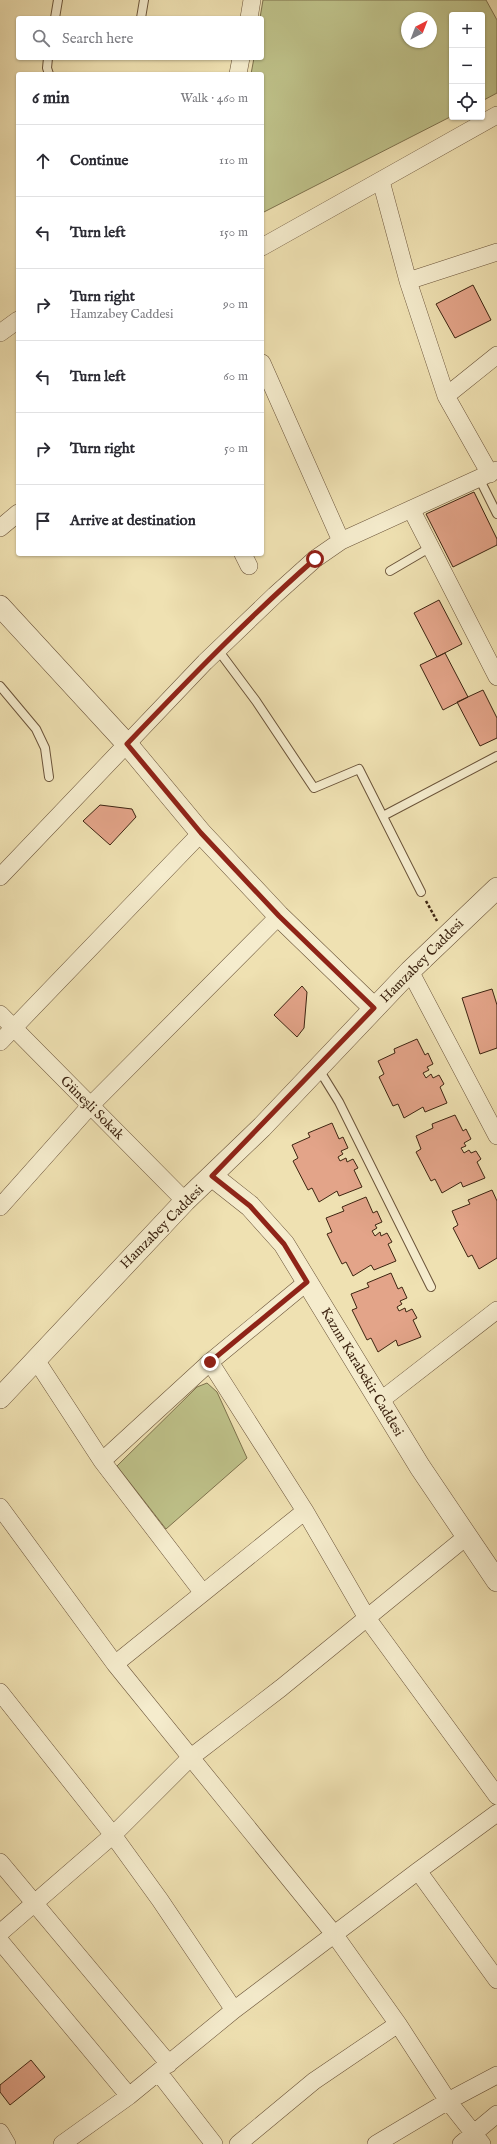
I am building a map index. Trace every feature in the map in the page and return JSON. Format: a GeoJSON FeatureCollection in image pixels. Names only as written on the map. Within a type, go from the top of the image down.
{"type":"FeatureCollection","features":[{"type":"Feature","properties":{"kind":"street"},"geometry":{"type":"LineString","coordinates":[[249,16],[252,0]]}},
{"type":"Feature","properties":{"kind":"street"},"geometry":{"type":"LineString","coordinates":[[238,72],[241,60]]}},
{"type":"Feature","properties":{"kind":"street"},"geometry":{"type":"LineString","coordinates":[[264,246],[497,115]]}},
{"type":"Feature","properties":{"kind":"street"},"geometry":{"type":"LineString","coordinates":[[0,876],[218,650],[309,564],[342,541],[489,474],[446,396],[408,281],[381,180]]}},
{"type":"Feature","properties":{"kind":"street"},"geometry":{"type":"LineString","coordinates":[[408,281],[497,252]]}},
{"type":"Feature","properties":{"kind":"street"},"geometry":{"type":"LineString","coordinates":[[0,333],[16,321]]}},
{"type":"Feature","properties":{"kind":"street"},"geometry":{"type":"LineString","coordinates":[[446,396],[497,355]]}},
{"type":"Feature","properties":{"kind":"street"},"geometry":{"type":"LineString","coordinates":[[264,367],[342,541]]}},
{"type":"Feature","properties":{"kind":"street"},"geometry":{"type":"LineString","coordinates":[[411,509],[497,677]]}},
{"type":"Feature","properties":{"kind":"street"},"geometry":{"type":"LineString","coordinates":[[0,528],[16,515]]}},
{"type":"Feature","properties":{"kind":"street"},"geometry":{"type":"LineString","coordinates":[[0,606],[127,744],[201,833],[279,916],[374,1008]]}},
{"type":"Feature","properties":{"kind":"street"},"geometry":{"type":"LineString","coordinates":[[0,1042],[201,833]]}},
{"type":"Feature","properties":{"kind":"street","name":"Hamzabey Caddesi"},"geometry":{"type":"LineString","coordinates":[[0,1398],[185,1201],[212,1176],[410,971],[497,888]]}},
{"type":"Feature","properties":{"kind":"street"},"geometry":{"type":"LineString","coordinates":[[0,1207],[90,1106],[279,916]]}},
{"type":"Feature","properties":{"kind":"street"},"geometry":{"type":"LineString","coordinates":[[410,971],[497,1136]]}},
{"type":"Feature","properties":{"kind":"street","name":"Güneşli Sokak"},"geometry":{"type":"LineString","coordinates":[[0,1014],[185,1201]]}},
{"type":"Feature","properties":{"kind":"street","name":"Kazım Karabekir Caddesi"},"geometry":{"type":"LineString","coordinates":[[212,1176],[250,1206],[284,1244],[380,1401],[466,1537],[497,1581]]}},
{"type":"Feature","properties":{"kind":"street"},"geometry":{"type":"LineString","coordinates":[[102,1460],[210,1362],[307,1282]]}},
{"type":"Feature","properties":{"kind":"street"},"geometry":{"type":"LineString","coordinates":[[380,1401],[497,1310]]}},
{"type":"Feature","properties":{"kind":"street"},"geometry":{"type":"LineString","coordinates":[[36,1360],[102,1460],[203,1593]]}},
{"type":"Feature","properties":{"kind":"street"},"geometry":{"type":"LineString","coordinates":[[210,1362],[305,1511],[367,1618],[497,1796]]}},
{"type":"Feature","properties":{"kind":"street"},"geometry":{"type":"LineString","coordinates":[[0,1507],[116,1664],[190,1758],[334,1934],[398,2024],[472,2140],[497,2114]]}},
{"type":"Feature","properties":{"kind":"street"},"geometry":{"type":"LineString","coordinates":[[116,1664],[305,1511]]}},
{"type":"Feature","properties":{"kind":"street"},"geometry":{"type":"LineString","coordinates":[[0,1933],[113,1836],[190,1758],[281,1688],[466,1537]]}},
{"type":"Feature","properties":{"kind":"street"},"geometry":{"type":"LineString","coordinates":[[0,1692],[113,1836],[160,1900],[234,2010]]}},
{"type":"Feature","properties":{"kind":"street"},"geometry":{"type":"LineString","coordinates":[[62,2144],[164,2068],[234,2010],[497,1813]]}},
{"type":"Feature","properties":{"kind":"street"},"geometry":{"type":"LineString","coordinates":[[0,1862],[36,1903],[164,2068],[214,2144]]}},
{"type":"Feature","properties":{"kind":"street"},"geometry":{"type":"LineString","coordinates":[[418,1871],[497,1980]]}},
{"type":"Feature","properties":{"kind":"street"},"geometry":{"type":"LineString","coordinates":[[0,1941],[128,2096]]}},
{"type":"Feature","properties":{"kind":"street"},"geometry":{"type":"LineString","coordinates":[[238,2144],[314,2081],[398,2024]]}},
{"type":"Feature","properties":{"kind":"street"},"geometry":{"type":"LineString","coordinates":[[376,2144],[448,2101],[497,2075]]}},
{"type":"Feature","properties":{"kind":"street"},"geometry":{"type":"LineString","coordinates":[[0,2132],[7,2144]]}},
{"type":"Feature","properties":{"kind":"lane"},"geometry":{"type":"LineString","coordinates":[[55,16],[58,0]]}},
{"type":"Feature","properties":{"kind":"lane"},"geometry":{"type":"LineString","coordinates":[[141,16],[144,0]]}},
{"type":"Feature","properties":{"kind":"lane"},"geometry":{"type":"LineString","coordinates":[[48,60],[48,72]]}},
{"type":"Feature","properties":{"kind":"lane"},"geometry":{"type":"LineString","coordinates":[[489,474],[497,514]]}},
{"type":"Feature","properties":{"kind":"lane"},"geometry":{"type":"LineString","coordinates":[[390,570],[431,547]]}},
{"type":"Feature","properties":{"kind":"lane"},"geometry":{"type":"LineString","coordinates":[[218,650],[256,701],[314,788],[359,769],[421,892]]}},
{"type":"Feature","properties":{"kind":"lane"},"geometry":{"type":"LineString","coordinates":[[0,686],[36,729],[45,748],[49,778]]}},
{"type":"Feature","properties":{"kind":"lane"},"geometry":{"type":"LineString","coordinates":[[383,816],[497,756]]}},
{"type":"Feature","properties":{"kind":"lane"},"geometry":{"type":"LineString","coordinates":[[317,1068],[339,1102],[431,1287]]}},
{"type":"Feature","properties":{"kind":"path"},"geometry":{"type":"LineString","coordinates":[[421,892],[446,936]]}},
{"type":"Feature","properties":{"kind":"green space"},"geometry":{"type":"Polygon","coordinates":[[[263,0],[486,0],[497,20],[497,93],[485,99],[485,12],[449,12],[449,118],[264,212],[264,72],[251,72],[254,60],[264,60],[264,16],[260,16],[263,0]]]}},
{"type":"Feature","properties":{"kind":"green space"},"geometry":{"type":"Polygon","coordinates":[[[207,1383],[217,1392],[247,1458],[166,1529],[117,1466],[197,1387],[207,1383]]]}},
{"type":"Feature","properties":{"kind":"building"},"geometry":{"type":"Polygon","coordinates":[[[473,285],[491,320],[455,338],[436,304],[473,285]]]}},
{"type":"Feature","properties":{"kind":"building"},"geometry":{"type":"Polygon","coordinates":[[[474,492],[497,539],[497,545],[453,567],[426,514],[474,492]]]}},
{"type":"Feature","properties":{"kind":"building"},"geometry":{"type":"Polygon","coordinates":[[[439,600],[462,644],[437,657],[414,613],[439,600]]]}},
{"type":"Feature","properties":{"kind":"building"},"geometry":{"type":"Polygon","coordinates":[[[445,653],[468,697],[443,710],[420,665],[445,653]]]}},
{"type":"Feature","properties":{"kind":"building"},"geometry":{"type":"Polygon","coordinates":[[[483,690],[497,718],[497,738],[480,746],[457,702],[483,690]]]}},
{"type":"Feature","properties":{"kind":"building"},"geometry":{"type":"Polygon","coordinates":[[[100,805],[132,809],[136,817],[110,845],[83,821],[100,805]]]}},
{"type":"Feature","properties":{"kind":"building"},"geometry":{"type":"Polygon","coordinates":[[[302,986],[307,992],[304,1028],[297,1037],[274,1015],[302,986]]]}},
{"type":"Feature","properties":{"kind":"building"},"geometry":{"type":"Polygon","coordinates":[[[492,989],[497,1005],[497,1048],[480,1054],[462,998],[492,989]]]}},
{"type":"Feature","properties":{"kind":"building"},"geometry":{"type":"Polygon","coordinates":[[[417,1039],[425,1055],[428,1053],[433,1064],[427,1067],[429,1070],[423,1073],[426,1078],[431,1074],[433,1078],[439,1075],[444,1084],[440,1087],[447,1103],[425,1112],[423,1107],[404,1118],[398,1104],[393,1106],[379,1077],[384,1074],[378,1061],[395,1053],[394,1049],[417,1039]]]}},
{"type":"Feature","properties":{"kind":"building"},"geometry":{"type":"Polygon","coordinates":[[[455,1115],[463,1131],[466,1129],[471,1139],[464,1143],[466,1146],[461,1148],[464,1153],[469,1150],[471,1153],[476,1151],[481,1159],[477,1162],[485,1178],[463,1187],[461,1182],[442,1193],[435,1179],[431,1181],[416,1152],[421,1149],[416,1136],[433,1128],[432,1124],[455,1115]]]}},
{"type":"Feature","properties":{"kind":"building"},"geometry":{"type":"Polygon","coordinates":[[[332,1123],[339,1139],[343,1137],[348,1148],[341,1151],[343,1154],[338,1157],[340,1161],[346,1158],[347,1162],[353,1159],[358,1168],[354,1170],[362,1187],[339,1196],[337,1191],[319,1202],[312,1188],[308,1190],[293,1161],[298,1158],[292,1145],[310,1137],[308,1133],[332,1123]]]}},
{"type":"Feature","properties":{"kind":"building"},"geometry":{"type":"Polygon","coordinates":[[[492,1190],[497,1201],[497,1258],[479,1269],[472,1255],[468,1257],[453,1228],[458,1225],[452,1211],[470,1204],[468,1200],[492,1190]]]}},
{"type":"Feature","properties":{"kind":"building"},"geometry":{"type":"Polygon","coordinates":[[[366,1197],[373,1213],[377,1211],[382,1222],[375,1225],[377,1228],[372,1231],[375,1236],[380,1232],[381,1236],[387,1233],[392,1242],[388,1244],[396,1261],[374,1270],[371,1265],[353,1276],[346,1262],[342,1264],[327,1234],[332,1232],[326,1218],[344,1211],[342,1207],[366,1197]]]}},
{"type":"Feature","properties":{"kind":"building"},"geometry":{"type":"Polygon","coordinates":[[[391,1273],[398,1289],[402,1287],[407,1298],[400,1301],[402,1304],[397,1307],[399,1311],[405,1308],[406,1312],[412,1309],[417,1318],[413,1320],[421,1337],[398,1346],[396,1340],[378,1352],[371,1338],[367,1340],[352,1310],[357,1308],[351,1294],[369,1287],[367,1283],[391,1273]]]}},
{"type":"Feature","properties":{"kind":"building"},"geometry":{"type":"Polygon","coordinates":[[[31,2060],[45,2077],[10,2105],[0,2092],[0,2085],[31,2060]]]}},
{"type":"Feature","properties":{"kind":"route"},"geometry":{"type":"LineString","coordinates":[[210,1362],[307,1282],[284,1244],[250,1206],[212,1176],[262,1127],[374,1008],[279,916],[201,833],[127,744],[205,662],[275,594],[315,559]]}}]}
